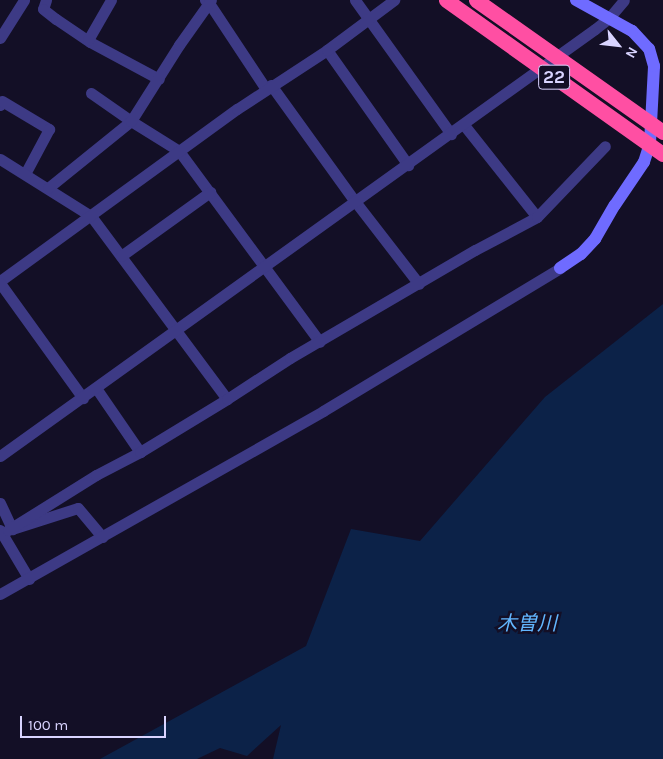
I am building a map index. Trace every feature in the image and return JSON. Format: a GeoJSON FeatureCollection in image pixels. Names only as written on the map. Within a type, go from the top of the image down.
{"type":"FeatureCollection","features":[{"type":"Feature","properties":{"kind":"highway","name":"22"},"geometry":{"type":"LineString","coordinates":[[446,0],[656,153]]}},
{"type":"Feature","properties":{"kind":"highway","name":"22"},"geometry":{"type":"LineString","coordinates":[[476,0],[663,132]]}},
{"type":"Feature","properties":{"kind":"main road"},"geometry":{"type":"LineString","coordinates":[[560,268],[581,254],[595,239],[615,205],[656,153],[652,60],[648,49],[641,38],[576,0]]}},
{"type":"Feature","properties":{"kind":"street"},"geometry":{"type":"LineString","coordinates":[[0,38],[24,0]]}},
{"type":"Feature","properties":{"kind":"street"},"geometry":{"type":"LineString","coordinates":[[46,0],[43,9],[88,40],[159,79]]}},
{"type":"Feature","properties":{"kind":"street"},"geometry":{"type":"LineString","coordinates":[[88,40],[111,0]]}},
{"type":"Feature","properties":{"kind":"street"},"geometry":{"type":"LineString","coordinates":[[355,0],[451,134]]}},
{"type":"Feature","properties":{"kind":"street"},"geometry":{"type":"LineString","coordinates":[[83,398],[0,282],[70,229],[91,216],[269,87],[327,50],[394,0]]}},
{"type":"Feature","properties":{"kind":"street"},"geometry":{"type":"LineString","coordinates":[[0,456],[175,332],[264,264],[464,125],[609,18],[624,0]]}},
{"type":"Feature","properties":{"kind":"street"},"geometry":{"type":"LineString","coordinates":[[48,188],[131,122],[208,1],[269,87],[419,284]]}},
{"type":"Feature","properties":{"kind":"street"},"geometry":{"type":"LineString","coordinates":[[327,50],[408,165]]}},
{"type":"Feature","properties":{"kind":"street"},"geometry":{"type":"LineString","coordinates":[[91,93],[131,122],[179,151],[320,342]]}},
{"type":"Feature","properties":{"kind":"street"},"geometry":{"type":"LineString","coordinates":[[0,105],[2,101],[49,129],[24,174]]}},
{"type":"Feature","properties":{"kind":"street"},"geometry":{"type":"LineString","coordinates":[[464,125],[537,217]]}},
{"type":"Feature","properties":{"kind":"street"},"geometry":{"type":"LineString","coordinates":[[656,153],[663,140]]}},
{"type":"Feature","properties":{"kind":"street"},"geometry":{"type":"LineString","coordinates":[[7,529],[96,475],[140,452],[228,400],[290,358],[475,250],[537,217],[605,146]]}},
{"type":"Feature","properties":{"kind":"street"},"geometry":{"type":"LineString","coordinates":[[0,159],[91,216],[175,332],[228,400]]}},
{"type":"Feature","properties":{"kind":"street"},"geometry":{"type":"LineString","coordinates":[[121,256],[210,192]]}},
{"type":"Feature","properties":{"kind":"street"},"geometry":{"type":"LineString","coordinates":[[0,594],[323,411],[560,268]]}},
{"type":"Feature","properties":{"kind":"street"},"geometry":{"type":"LineString","coordinates":[[96,388],[140,452]]}},
{"type":"Feature","properties":{"kind":"street"},"geometry":{"type":"LineString","coordinates":[[0,503],[7,529],[29,579]]}},
{"type":"Feature","properties":{"kind":"street"},"geometry":{"type":"LineString","coordinates":[[7,529],[78,508],[102,537]]}},
{"type":"Feature","properties":{"kind":"water","name":"木曽川"},"geometry":{"type":"Polygon","coordinates":[[[663,304],[663,759],[273,759],[281,725],[247,756],[220,748],[197,759],[100,759],[306,646],[351,529],[420,541],[545,397],[663,304]]]}}]}
